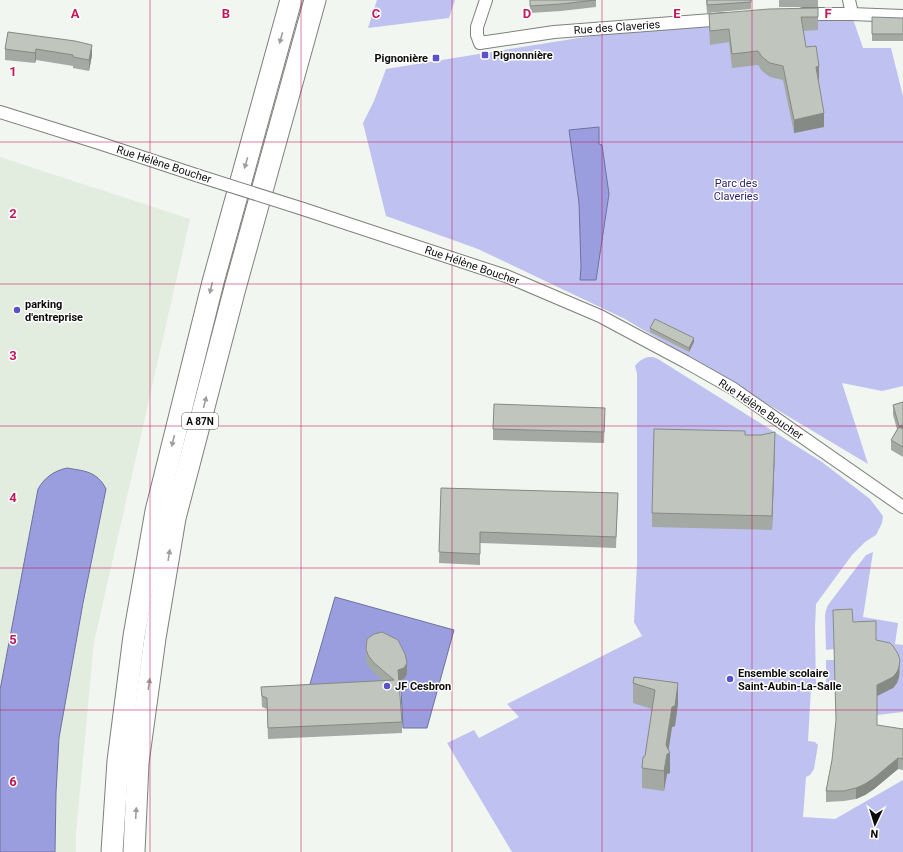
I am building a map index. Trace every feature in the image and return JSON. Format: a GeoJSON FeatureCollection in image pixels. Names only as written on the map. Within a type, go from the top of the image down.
{"type":"FeatureCollection","features":[{"type":"Feature","properties":{"kind":"highway","name":"A 87N"},"geometry":{"type":"LineString","coordinates":[[112,852],[118,761],[134,636],[156,510],[213,282],[291,0]]}},
{"type":"Feature","properties":{"kind":"highway","name":"A 87N"},"geometry":{"type":"LineString","coordinates":[[134,852],[138,763],[155,638],[176,518],[235,288],[315,0]]}},
{"type":"Feature","properties":{"kind":"street","name":"Rue des Claveries"},"geometry":{"type":"LineString","coordinates":[[486,0],[477,27],[477,35],[480,43],[554,32],[733,18]]}},
{"type":"Feature","properties":{"kind":"street"},"geometry":{"type":"LineString","coordinates":[[849,0],[851,14]]}},
{"type":"Feature","properties":{"kind":"street"},"geometry":{"type":"LineString","coordinates":[[788,15],[851,14],[903,16]]}},
{"type":"Feature","properties":{"kind":"street","name":"Rue Hélène Boucher"},"geometry":{"type":"LineString","coordinates":[[0,112],[506,276],[600,316],[732,388],[903,507]]}},
{"type":"Feature","properties":{"kind":"shaded area"},"geometry":{"type":"Polygon","coordinates":[[[599,127],[599,144],[602,145],[609,194],[596,280],[580,280],[579,203],[569,130],[599,127]]]}},
{"type":"Feature","properties":{"kind":"shaded area"},"geometry":{"type":"Polygon","coordinates":[[[0,157],[190,219],[94,642],[76,833],[76,852],[0,852],[0,157]]]}},
{"type":"Feature","properties":{"kind":"shaded area"},"geometry":{"type":"Polygon","coordinates":[[[67,468],[84,471],[94,475],[106,489],[83,603],[59,738],[55,852],[0,852],[0,690],[38,489],[50,475],[67,468]]]}},
{"type":"Feature","properties":{"kind":"shaded area"},"geometry":{"type":"Polygon","coordinates":[[[335,597],[454,630],[427,728],[403,728],[401,690],[308,691],[335,597]]]}},
{"type":"Feature","properties":{"kind":"green space"},"geometry":{"type":"Polygon","coordinates":[[[377,0],[455,0],[449,18],[368,28],[377,0]]]}},
{"type":"Feature","properties":{"kind":"green space","name":"Parc des Claveries"},"geometry":{"type":"Polygon","coordinates":[[[771,17],[853,19],[863,48],[891,48],[903,96],[903,386],[882,391],[842,383],[868,464],[625,319],[478,249],[386,216],[363,123],[374,101],[386,69],[591,36],[771,17]]]}},
{"type":"Feature","properties":{"kind":"green space"},"geometry":{"type":"Polygon","coordinates":[[[648,357],[658,359],[822,462],[870,499],[883,516],[882,523],[876,535],[865,542],[852,555],[816,604],[816,687],[811,687],[808,741],[815,742],[818,745],[814,769],[810,775],[806,777],[803,817],[835,819],[903,780],[903,852],[512,852],[447,743],[474,730],[479,738],[519,717],[507,704],[642,636],[634,622],[637,564],[637,374],[635,366],[641,360],[648,357]]]}},
{"type":"Feature","properties":{"kind":"green space"},"geometry":{"type":"Polygon","coordinates":[[[873,552],[863,617],[898,623],[895,644],[903,645],[903,712],[877,715],[877,692],[888,690],[895,684],[899,676],[898,665],[833,621],[834,649],[826,650],[825,615],[828,605],[866,555],[873,552]]]}},
{"type":"Feature","properties":{"kind":"green space"},"geometry":{"type":"Polygon","coordinates":[[[826,660],[834,660],[835,688],[826,688],[826,660]]]}},
{"type":"Feature","properties":{"kind":"building"},"geometry":{"type":"Polygon","coordinates":[[[530,0],[596,0],[530,6],[530,0]]]}},
{"type":"Feature","properties":{"kind":"building"},"geometry":{"type":"Polygon","coordinates":[[[707,0],[751,0],[751,2],[707,5],[707,0]]]}},
{"type":"Feature","properties":{"kind":"building"},"geometry":{"type":"Polygon","coordinates":[[[818,8],[818,17],[801,17],[806,47],[816,46],[819,66],[816,67],[824,113],[794,120],[783,66],[770,63],[762,57],[758,51],[732,54],[729,29],[710,31],[709,14],[769,9],[818,8]]]}},
{"type":"Feature","properties":{"kind":"building"},"geometry":{"type":"Polygon","coordinates":[[[872,17],[903,18],[903,34],[872,34],[872,17]]]}},
{"type":"Feature","properties":{"kind":"building"},"geometry":{"type":"Polygon","coordinates":[[[8,32],[75,41],[92,45],[89,60],[73,57],[73,55],[36,49],[35,53],[5,49],[8,32]]]}},
{"type":"Feature","properties":{"kind":"building"},"geometry":{"type":"Polygon","coordinates":[[[655,319],[694,338],[689,348],[650,328],[655,319]]]}},
{"type":"Feature","properties":{"kind":"building"},"geometry":{"type":"Polygon","coordinates":[[[903,402],[903,425],[899,426],[893,405],[903,402]]]}},
{"type":"Feature","properties":{"kind":"building"},"geometry":{"type":"Polygon","coordinates":[[[494,404],[605,408],[604,432],[493,429],[494,404]]]}},
{"type":"Feature","properties":{"kind":"building"},"geometry":{"type":"Polygon","coordinates":[[[899,427],[903,429],[903,447],[891,440],[899,427]]]}},
{"type":"Feature","properties":{"kind":"building"},"geometry":{"type":"Polygon","coordinates":[[[654,429],[745,431],[745,435],[761,435],[775,432],[772,516],[652,513],[654,429]]]}},
{"type":"Feature","properties":{"kind":"building"},"geometry":{"type":"Polygon","coordinates":[[[441,488],[618,493],[616,537],[480,532],[480,554],[439,552],[441,488]]]}},
{"type":"Feature","properties":{"kind":"building"},"geometry":{"type":"Polygon","coordinates":[[[852,609],[853,622],[876,621],[876,640],[890,643],[898,654],[900,660],[897,672],[893,677],[877,685],[877,725],[903,729],[903,759],[898,758],[874,778],[856,788],[844,791],[826,791],[832,760],[836,720],[833,610],[852,609]]]}},
{"type":"Feature","properties":{"kind":"building","name":"JF Cesbron"},"geometry":{"type":"Polygon","coordinates":[[[382,632],[398,640],[405,654],[407,663],[404,668],[398,670],[402,722],[268,728],[267,698],[262,696],[261,687],[394,680],[373,662],[366,649],[367,639],[374,634],[382,632]]]}},
{"type":"Feature","properties":{"kind":"building"},"geometry":{"type":"Polygon","coordinates":[[[634,677],[678,683],[675,706],[672,707],[666,745],[670,753],[667,754],[664,771],[642,768],[655,690],[633,683],[634,677]]]}},
{"type":"Feature","properties":{"kind":"place","name":"Pignonnière"},"geometry":{"type":"Point","coordinates":[485,55]}},
{"type":"Feature","properties":{"kind":"place","name":"Pignonière"},"geometry":{"type":"Point","coordinates":[436,58]}},
{"type":"Feature","properties":{"kind":"place","name":"parking d'entreprise"},"geometry":{"type":"Point","coordinates":[17,310]}},
{"type":"Feature","properties":{"kind":"place","name":"Ensemble scolaire Saint-Aubin-La-Salle"},"geometry":{"type":"Point","coordinates":[730,679]}},
{"type":"Feature","properties":{"kind":"place","name":"JF Cesbron"},"geometry":{"type":"Point","coordinates":[387,686]}}]}
